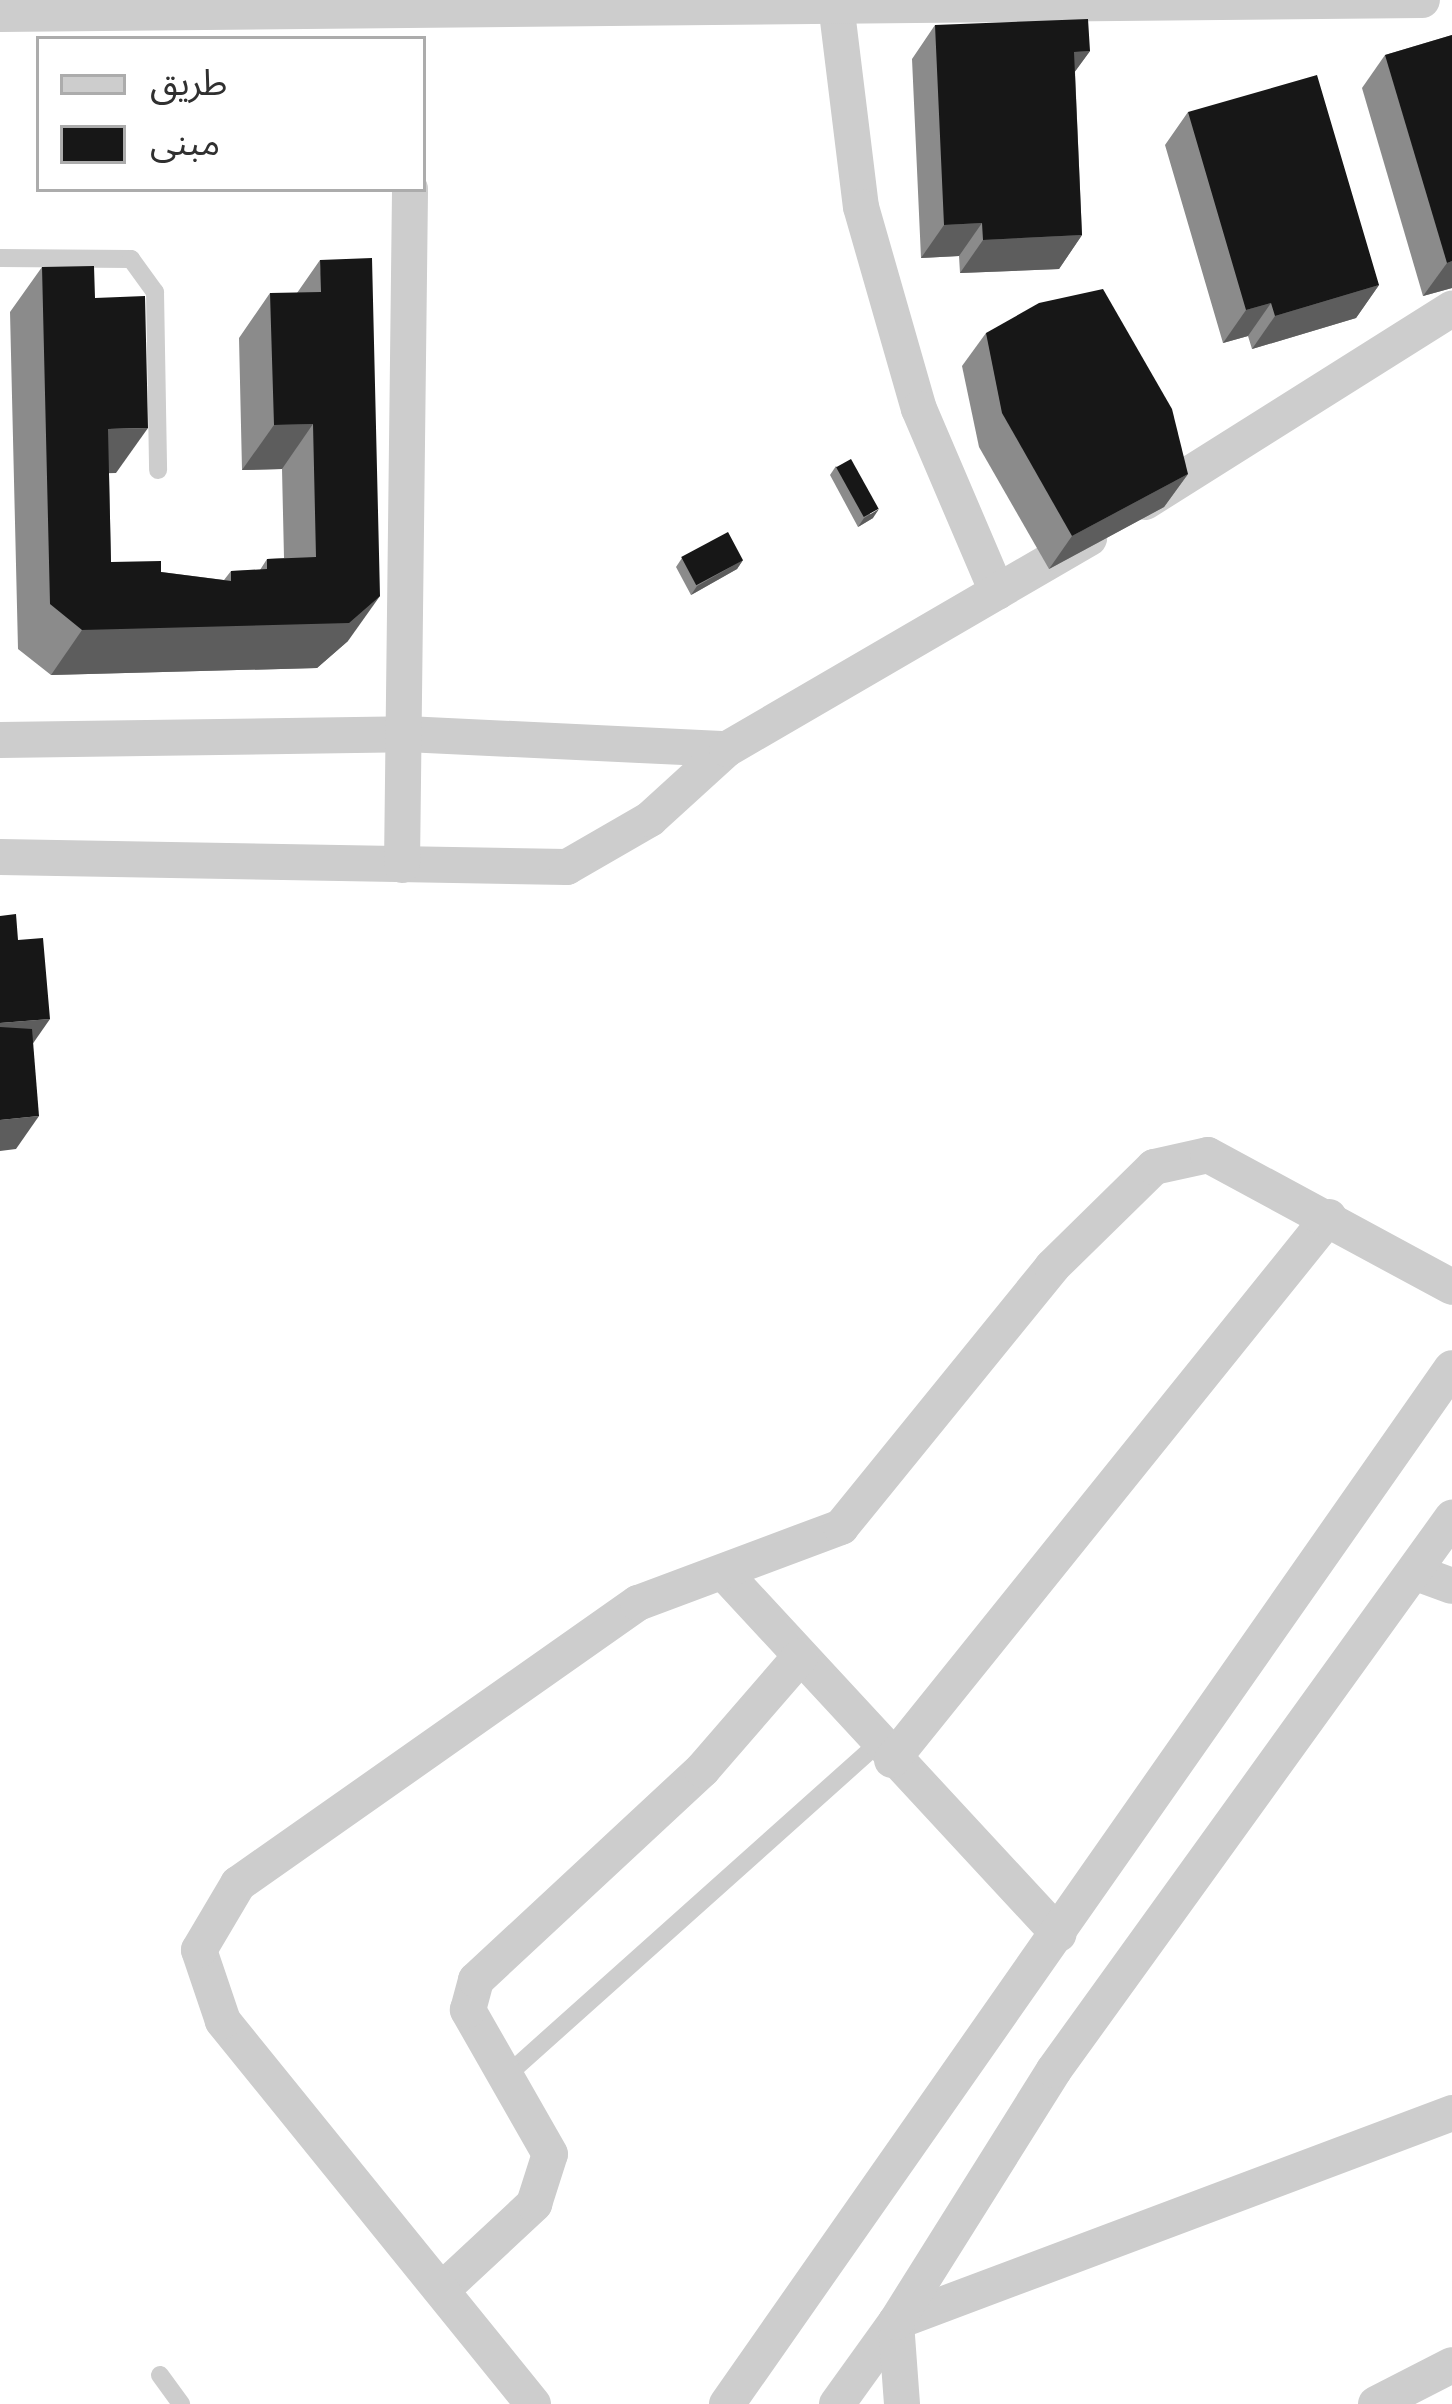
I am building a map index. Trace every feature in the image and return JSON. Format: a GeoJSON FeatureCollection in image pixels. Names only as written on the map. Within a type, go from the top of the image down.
{"type":"FeatureCollection","features":[{"type":"Feature","properties":{"kind":"street"},"geometry":{"type":"LineString","coordinates":[[0,14],[411,18],[1422,0]]}},
{"type":"Feature","properties":{"kind":"street"},"geometry":{"type":"LineString","coordinates":[[837,12],[861,207],[919,409],[997,592]]}},
{"type":"Feature","properties":{"kind":"street"},"geometry":{"type":"LineString","coordinates":[[402,865],[410,192]]}},
{"type":"Feature","properties":{"kind":"street"},"geometry":{"type":"LineString","coordinates":[[0,857],[567,867],[650,819],[727,748],[997,592],[1452,309]]}},
{"type":"Feature","properties":{"kind":"street"},"geometry":{"type":"LineString","coordinates":[[0,740],[406,734],[727,748]]}},
{"type":"Feature","properties":{"kind":"street"},"geometry":{"type":"LineString","coordinates":[[533,2404],[223,2021],[199,1950],[238,1884],[638,1603],[728,1576],[841,1527],[1052,1267],[1154,1167],[1208,1155],[1452,1286]]}},
{"type":"Feature","properties":{"kind":"street"},"geometry":{"type":"LineString","coordinates":[[885,1751],[1329,1217]]}},
{"type":"Feature","properties":{"kind":"street"},"geometry":{"type":"LineString","coordinates":[[727,2404],[1452,1368]]}},
{"type":"Feature","properties":{"kind":"street"},"geometry":{"type":"LineString","coordinates":[[837,2404],[896,2322],[1054,2070],[1452,1518]]}},
{"type":"Feature","properties":{"kind":"street"},"geometry":{"type":"LineString","coordinates":[[1414,1571],[1452,1586]]}},
{"type":"Feature","properties":{"kind":"street"},"geometry":{"type":"LineString","coordinates":[[728,1576],[1058,1934]]}},
{"type":"Feature","properties":{"kind":"street"},"geometry":{"type":"LineString","coordinates":[[442,2289],[547,2181],[550,2154],[468,2010],[476,1980],[702,1770],[800,1657]]}},
{"type":"Feature","properties":{"kind":"street"},"geometry":{"type":"LineString","coordinates":[[896,2322],[1452,2113]]}},
{"type":"Feature","properties":{"kind":"street"},"geometry":{"type":"LineString","coordinates":[[896,2322],[902,2404]]}},
{"type":"Feature","properties":{"kind":"street"},"geometry":{"type":"LineString","coordinates":[[1376,2404],[1452,2365]]}},
{"type":"Feature","properties":{"kind":"lane"},"geometry":{"type":"LineString","coordinates":[[0,258],[131,260],[143,275],[155,292],[158,470]]}},
{"type":"Feature","properties":{"kind":"lane"},"geometry":{"type":"LineString","coordinates":[[506,2076],[885,1751]]}},
{"type":"Feature","properties":{"kind":"lane"},"geometry":{"type":"LineString","coordinates":[[160,2375],[181,2404]]}},
{"type":"Feature","properties":{"kind":"building"},"geometry":{"type":"Polygon","coordinates":[[[1088,19],[1090,51],[1074,52],[1082,235],[983,240],[982,223],[944,225],[935,25],[1088,19]]]}},
{"type":"Feature","properties":{"kind":"building"},"geometry":{"type":"Polygon","coordinates":[[[1452,35],[1452,261],[1447,263],[1385,55],[1452,35]]]}},
{"type":"Feature","properties":{"kind":"building"},"geometry":{"type":"Polygon","coordinates":[[[1317,75],[1379,285],[1275,316],[1271,303],[1246,310],[1188,112],[1317,75]]]}},
{"type":"Feature","properties":{"kind":"building"},"geometry":{"type":"Polygon","coordinates":[[[372,258],[380,596],[349,623],[82,630],[50,604],[42,267],[94,266],[95,298],[145,296],[148,428],[108,429],[111,562],[161,561],[161,572],[231,581],[231,571],[267,569],[267,559],[316,557],[313,424],[274,425],[270,293],[321,292],[320,260],[372,258]]]}},
{"type":"Feature","properties":{"kind":"building"},"geometry":{"type":"Polygon","coordinates":[[[1103,289],[1172,409],[1188,474],[1072,536],[1002,413],[986,333],[1039,303],[1103,289]]]}},
{"type":"Feature","properties":{"kind":"building"},"geometry":{"type":"Polygon","coordinates":[[[851,459],[879,509],[864,517],[836,467],[851,459]]]}},
{"type":"Feature","properties":{"kind":"building"},"geometry":{"type":"Polygon","coordinates":[[[728,532],[743,560],[696,585],[681,557],[728,532]]]}},
{"type":"Feature","properties":{"kind":"building"},"geometry":{"type":"Polygon","coordinates":[[[16,914],[18,940],[43,938],[50,1019],[0,1023],[0,916],[16,914]]]}},
{"type":"Feature","properties":{"kind":"building"},"geometry":{"type":"Polygon","coordinates":[[[0,1027],[32,1029],[39,1116],[0,1120],[0,1027]]]}}]}
